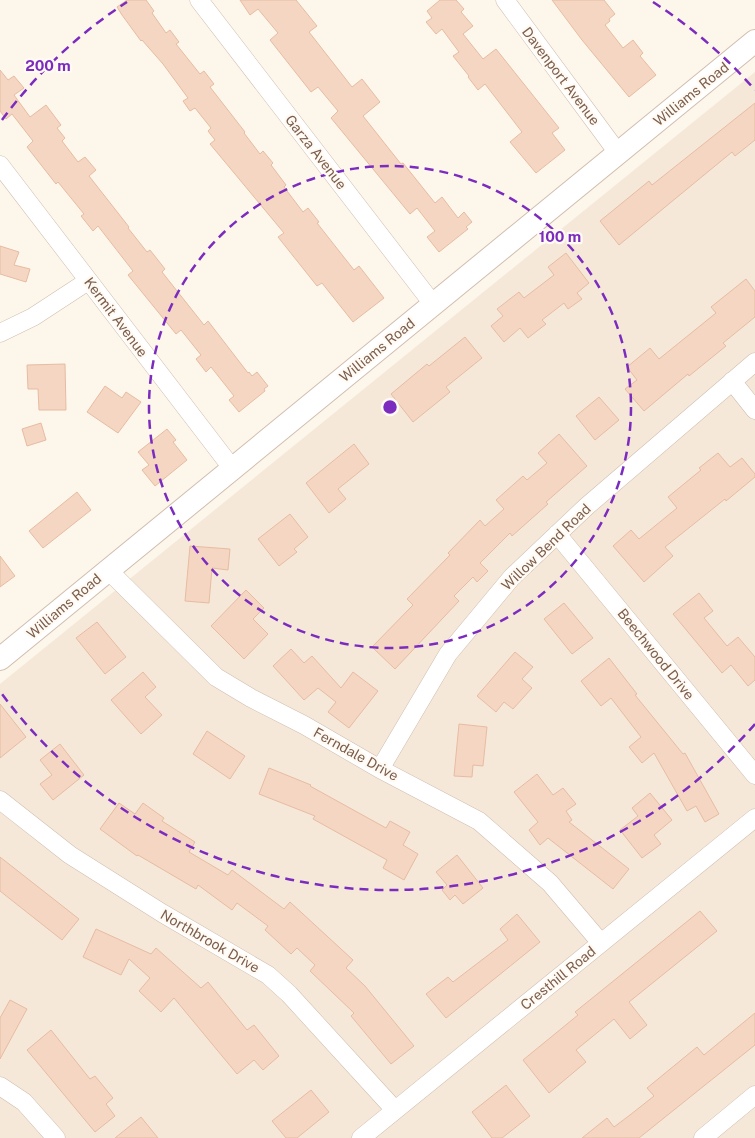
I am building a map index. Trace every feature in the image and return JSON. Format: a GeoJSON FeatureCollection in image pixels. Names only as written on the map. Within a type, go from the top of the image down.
{"type":"FeatureCollection","features":[{"type":"Feature","properties":{"kind":"street","name":"Garza Avenue"},"geometry":{"type":"LineString","coordinates":[[199,0],[433,304]]}},
{"type":"Feature","properties":{"kind":"street","name":"Davenport Avenue"},"geometry":{"type":"LineString","coordinates":[[505,0],[618,153]]}},
{"type":"Feature","properties":{"kind":"street","name":"Williams Road"},"geometry":{"type":"LineString","coordinates":[[0,659],[107,569],[618,153],[754,46]]}},
{"type":"Feature","properties":{"kind":"street","name":"Kermit Avenue"},"geometry":{"type":"LineString","coordinates":[[0,165],[232,468]]}},
{"type":"Feature","properties":{"kind":"street"},"geometry":{"type":"LineString","coordinates":[[0,333],[34,317],[88,281]]}},
{"type":"Feature","properties":{"kind":"street","name":"Willow Bend Road"},"geometry":{"type":"LineString","coordinates":[[380,769],[448,654],[512,577],[557,534],[755,362]]}},
{"type":"Feature","properties":{"kind":"street"},"geometry":{"type":"LineString","coordinates":[[732,381],[755,410]]}},
{"type":"Feature","properties":{"kind":"street","name":"Beechwood Drive"},"geometry":{"type":"LineString","coordinates":[[557,534],[755,775]]}},
{"type":"Feature","properties":{"kind":"street","name":"Ferndale Drive"},"geometry":{"type":"LineString","coordinates":[[107,569],[216,677],[250,698],[304,725],[380,769],[479,821],[550,883],[601,943]]}},
{"type":"Feature","properties":{"kind":"street","name":"Northbrook Drive"},"geometry":{"type":"LineString","coordinates":[[0,800],[70,855],[162,913],[268,974],[289,994],[395,1110]]}},
{"type":"Feature","properties":{"kind":"street","name":"Cresthill Road"},"geometry":{"type":"LineString","coordinates":[[361,1138],[755,818]]}},
{"type":"Feature","properties":{"kind":"street"},"geometry":{"type":"LineString","coordinates":[[0,1086],[24,1102],[56,1138]]}},
{"type":"Feature","properties":{"kind":"street"},"geometry":{"type":"LineString","coordinates":[[703,1138],[755,1095]]}},
{"type":"Feature","properties":{"kind":"shaded area"},"geometry":{"type":"Polygon","coordinates":[[[755,72],[755,1138],[0,1138],[0,684],[755,72]]]}},
{"type":"Feature","properties":{"kind":"building"},"geometry":{"type":"Polygon","coordinates":[[[127,0],[146,0],[154,11],[152,13],[166,33],[170,30],[179,42],[176,44],[200,74],[204,71],[214,84],[210,87],[260,154],[263,151],[273,163],[271,165],[286,185],[284,187],[303,212],[308,208],[319,222],[317,223],[354,270],[359,266],[384,298],[353,322],[322,283],[317,286],[278,237],[284,233],[210,144],[215,140],[208,131],[211,128],[195,108],[190,111],[183,101],[188,98],[163,64],[141,41],[122,15],[117,7],[127,0]]]}},
{"type":"Feature","properties":{"kind":"building"},"geometry":{"type":"Polygon","coordinates":[[[240,0],[296,0],[317,26],[309,32],[352,87],[362,79],[380,102],[363,116],[435,203],[442,197],[458,218],[464,212],[472,222],[466,227],[468,229],[439,252],[427,237],[435,231],[417,208],[410,214],[331,118],[338,111],[318,87],[311,92],[270,40],[278,33],[258,9],[250,15],[240,0]]]}},
{"type":"Feature","properties":{"kind":"building"},"geometry":{"type":"Polygon","coordinates":[[[440,0],[456,0],[464,9],[461,12],[473,26],[463,34],[483,59],[496,49],[559,128],[552,133],[565,150],[536,173],[510,142],[522,132],[485,84],[478,90],[453,56],[459,52],[442,29],[436,34],[426,22],[432,18],[427,11],[440,0]]]}},
{"type":"Feature","properties":{"kind":"building"},"geometry":{"type":"Polygon","coordinates":[[[552,0],[604,0],[615,14],[605,25],[623,48],[633,40],[643,53],[640,56],[656,75],[629,97],[552,0]]]}},
{"type":"Feature","properties":{"kind":"building"},"geometry":{"type":"Polygon","coordinates":[[[0,70],[8,80],[14,76],[24,88],[14,95],[30,117],[46,105],[61,125],[57,128],[65,138],[62,141],[78,162],[85,157],[96,170],[89,176],[147,252],[150,250],[165,269],[162,272],[204,325],[208,321],[248,373],[252,376],[257,372],[268,386],[264,389],[265,391],[239,412],[229,400],[234,396],[211,367],[206,372],[196,359],[201,355],[181,330],[176,334],[128,275],[133,271],[98,226],[93,231],[81,216],[84,214],[58,182],[56,184],[27,147],[33,141],[12,114],[6,119],[0,111],[0,70]]]}},
{"type":"Feature","properties":{"kind":"building"},"geometry":{"type":"Polygon","coordinates":[[[755,103],[755,140],[735,156],[732,152],[619,245],[600,221],[649,181],[652,185],[755,103]]]}},
{"type":"Feature","properties":{"kind":"building"},"geometry":{"type":"Polygon","coordinates":[[[0,246],[19,252],[14,265],[30,269],[26,282],[0,274],[0,246]]]}},
{"type":"Feature","properties":{"kind":"building"},"geometry":{"type":"Polygon","coordinates":[[[566,253],[589,283],[577,293],[582,299],[568,309],[564,303],[542,320],[546,324],[528,338],[520,328],[504,342],[491,326],[503,316],[497,309],[519,292],[524,298],[554,275],[548,267],[566,253]]]}},
{"type":"Feature","properties":{"kind":"building"},"geometry":{"type":"Polygon","coordinates":[[[746,279],[755,291],[755,317],[723,343],[726,346],[689,376],[688,374],[644,411],[625,389],[637,380],[627,367],[650,348],[659,359],[716,313],[711,307],[746,279]]]}},
{"type":"Feature","properties":{"kind":"building"},"geometry":{"type":"Polygon","coordinates":[[[465,337],[482,358],[446,387],[450,392],[413,422],[391,394],[427,364],[429,366],[465,337]]]}},
{"type":"Feature","properties":{"kind":"building"},"geometry":{"type":"Polygon","coordinates":[[[65,364],[66,410],[39,410],[38,389],[28,389],[27,365],[65,364]]]}},
{"type":"Feature","properties":{"kind":"building"},"geometry":{"type":"Polygon","coordinates":[[[105,386],[122,398],[126,392],[141,402],[118,433],[87,412],[105,386]]]}},
{"type":"Feature","properties":{"kind":"building"},"geometry":{"type":"Polygon","coordinates":[[[599,397],[619,420],[595,440],[576,416],[599,397]]]}},
{"type":"Feature","properties":{"kind":"building"},"geometry":{"type":"Polygon","coordinates":[[[41,423],[46,440],[27,446],[22,429],[41,423]]]}},
{"type":"Feature","properties":{"kind":"building"},"geometry":{"type":"Polygon","coordinates":[[[167,429],[176,440],[173,442],[187,460],[155,486],[142,470],[149,465],[138,452],[167,429]]]}},
{"type":"Feature","properties":{"kind":"building"},"geometry":{"type":"Polygon","coordinates":[[[559,434],[587,466],[546,502],[548,504],[512,536],[510,533],[480,563],[488,571],[477,582],[473,577],[454,596],[459,601],[395,669],[372,647],[413,605],[407,599],[450,555],[448,553],[480,520],[485,526],[504,509],[496,500],[523,476],[527,480],[547,463],[538,453],[559,434]]]}},
{"type":"Feature","properties":{"kind":"building"},"geometry":{"type":"Polygon","coordinates":[[[354,444],[369,464],[338,489],[346,499],[329,513],[306,483],[354,444]]]}},
{"type":"Feature","properties":{"kind":"building"},"geometry":{"type":"Polygon","coordinates":[[[718,453],[730,467],[742,458],[755,474],[755,477],[665,547],[673,556],[644,582],[613,546],[631,530],[639,539],[677,508],[668,497],[701,470],[699,468],[718,453]]]}},
{"type":"Feature","properties":{"kind":"building"},"geometry":{"type":"Polygon","coordinates":[[[77,492],[91,510],[43,548],[29,531],[77,492]]]}},
{"type":"Feature","properties":{"kind":"building"},"geometry":{"type":"Polygon","coordinates":[[[290,514],[308,537],[294,549],[297,552],[279,566],[258,539],[290,514]]]}},
{"type":"Feature","properties":{"kind":"building"},"geometry":{"type":"Polygon","coordinates":[[[190,546],[230,549],[228,570],[212,568],[209,603],[185,601],[190,546]]]}},
{"type":"Feature","properties":{"kind":"building"},"geometry":{"type":"Polygon","coordinates":[[[0,556],[15,576],[0,587],[0,556]]]}},
{"type":"Feature","properties":{"kind":"building"},"geometry":{"type":"Polygon","coordinates":[[[246,590],[264,608],[253,619],[268,634],[244,659],[211,626],[246,590]]]}},
{"type":"Feature","properties":{"kind":"building"},"geometry":{"type":"Polygon","coordinates":[[[699,593],[713,611],[704,618],[727,646],[738,637],[755,657],[755,680],[748,686],[731,665],[722,673],[673,614],[699,593]]]}},
{"type":"Feature","properties":{"kind":"building"},"geometry":{"type":"Polygon","coordinates":[[[564,603],[593,638],[572,654],[544,619],[564,603]]]}},
{"type":"Feature","properties":{"kind":"building"},"geometry":{"type":"Polygon","coordinates":[[[97,622],[126,657],[105,674],[76,638],[97,622]]]}},
{"type":"Feature","properties":{"kind":"building"},"geometry":{"type":"Polygon","coordinates":[[[291,649],[304,663],[312,656],[341,688],[353,672],[378,691],[349,728],[328,712],[336,702],[318,688],[304,700],[273,666],[291,649]]]}},
{"type":"Feature","properties":{"kind":"building"},"geometry":{"type":"Polygon","coordinates":[[[515,652],[533,667],[522,679],[532,688],[513,709],[504,702],[496,712],[477,696],[515,652]]]}},
{"type":"Feature","properties":{"kind":"building"},"geometry":{"type":"Polygon","coordinates":[[[609,658],[637,694],[635,695],[683,754],[685,753],[719,814],[705,822],[696,806],[687,811],[654,753],[642,763],[629,747],[641,737],[611,698],[601,706],[581,681],[609,658]]]}},
{"type":"Feature","properties":{"kind":"building"},"geometry":{"type":"Polygon","coordinates":[[[143,672],[156,687],[145,697],[162,715],[141,734],[111,700],[143,672]]]}},
{"type":"Feature","properties":{"kind":"building"},"geometry":{"type":"Polygon","coordinates":[[[0,704],[26,737],[0,758],[0,704]]]}},
{"type":"Feature","properties":{"kind":"building"},"geometry":{"type":"Polygon","coordinates":[[[459,724],[487,727],[483,766],[473,765],[472,777],[454,776],[459,724]]]}},
{"type":"Feature","properties":{"kind":"building"},"geometry":{"type":"Polygon","coordinates":[[[207,731],[245,756],[230,779],[193,754],[207,731]]]}},
{"type":"Feature","properties":{"kind":"building"},"geometry":{"type":"Polygon","coordinates":[[[60,744],[84,775],[53,800],[40,784],[52,775],[40,760],[60,744]]]}},
{"type":"Feature","properties":{"kind":"building"},"geometry":{"type":"Polygon","coordinates":[[[269,768],[311,785],[386,828],[390,821],[410,832],[403,845],[418,854],[404,880],[383,868],[387,860],[313,819],[315,816],[259,794],[269,768]]]}},
{"type":"Feature","properties":{"kind":"building"},"geometry":{"type":"Polygon","coordinates":[[[537,774],[553,795],[563,788],[576,804],[566,811],[572,820],[569,822],[629,869],[613,889],[548,838],[540,845],[529,830],[538,822],[514,792],[537,774]]]}},
{"type":"Feature","properties":{"kind":"building"},"geometry":{"type":"Polygon","coordinates":[[[650,793],[672,820],[654,835],[661,844],[642,858],[620,830],[638,816],[632,808],[650,793]]]}},
{"type":"Feature","properties":{"kind":"building"},"geometry":{"type":"Polygon","coordinates":[[[119,803],[135,814],[143,803],[164,818],[162,821],[195,842],[189,852],[228,875],[232,870],[284,909],[290,902],[353,960],[346,968],[365,986],[414,1046],[391,1064],[351,1016],[354,1013],[310,971],[315,965],[297,948],[291,954],[265,930],[268,926],[237,903],[232,910],[198,885],[196,889],[137,856],[100,829],[119,803]]]}},
{"type":"Feature","properties":{"kind":"building"},"geometry":{"type":"Polygon","coordinates":[[[457,855],[483,888],[463,904],[455,895],[450,900],[442,890],[447,885],[436,872],[457,855]]]}},
{"type":"Feature","properties":{"kind":"building"},"geometry":{"type":"Polygon","coordinates":[[[0,857],[79,919],[62,940],[0,891],[0,857]]]}},
{"type":"Feature","properties":{"kind":"building"},"geometry":{"type":"Polygon","coordinates":[[[700,911],[717,931],[629,1002],[647,1025],[630,1039],[614,1019],[576,1050],[586,1062],[549,1093],[523,1060],[578,1015],[575,1012],[700,911]]]}},
{"type":"Feature","properties":{"kind":"building"},"geometry":{"type":"Polygon","coordinates":[[[517,914],[540,942],[446,1018],[426,994],[448,977],[453,982],[508,940],[500,929],[517,914]]]}},
{"type":"Feature","properties":{"kind":"building"},"geometry":{"type":"Polygon","coordinates":[[[96,929],[151,954],[156,948],[201,988],[208,982],[247,1030],[254,1025],[279,1056],[263,1070],[254,1060],[237,1074],[174,998],[161,1012],[139,991],[150,978],[129,959],[121,975],[83,957],[96,929]]]}},
{"type":"Feature","properties":{"kind":"building"},"geometry":{"type":"Polygon","coordinates":[[[10,1000],[27,1009],[0,1059],[0,1018],[10,1000]]]}},
{"type":"Feature","properties":{"kind":"building"},"geometry":{"type":"Polygon","coordinates":[[[755,1013],[755,1045],[639,1138],[582,1138],[607,1118],[614,1127],[654,1096],[647,1088],[697,1047],[704,1055],[755,1013]]]}},
{"type":"Feature","properties":{"kind":"building"},"geometry":{"type":"Polygon","coordinates":[[[51,1030],[90,1079],[95,1076],[113,1098],[106,1104],[115,1116],[95,1132],[27,1050],[51,1030]]]}},
{"type":"Feature","properties":{"kind":"building"},"geometry":{"type":"Polygon","coordinates":[[[506,1085],[530,1116],[502,1138],[492,1138],[472,1112],[506,1085]]]}},
{"type":"Feature","properties":{"kind":"building"},"geometry":{"type":"Polygon","coordinates":[[[311,1090],[329,1112],[297,1138],[286,1138],[272,1121],[311,1090]]]}},
{"type":"Feature","properties":{"kind":"building"},"geometry":{"type":"Polygon","coordinates":[[[141,1117],[158,1138],[115,1138],[141,1117]]]}}]}
